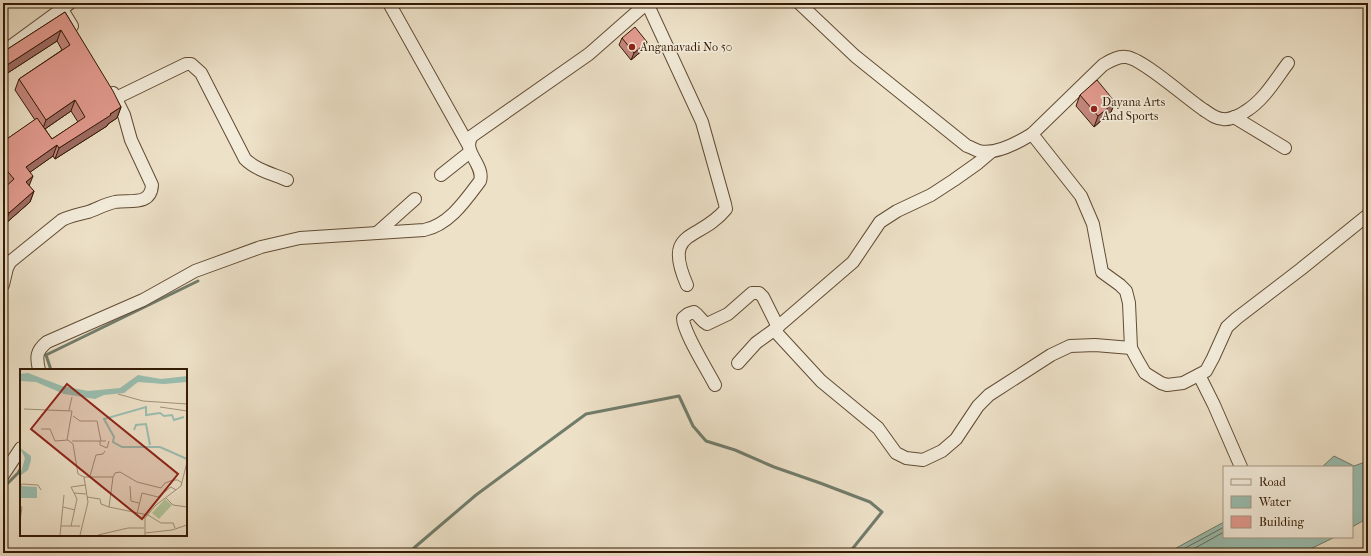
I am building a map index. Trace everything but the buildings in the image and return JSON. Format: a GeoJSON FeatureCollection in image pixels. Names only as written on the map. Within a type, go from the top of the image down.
{"type":"FeatureCollection","features":[{"type":"Feature","properties":{"kind":"street"},"geometry":{"type":"LineString","coordinates":[[39,369],[37,360],[38,353],[41,347],[47,342],[144,300],[195,271],[261,247],[300,238],[433,229],[451,216],[481,178],[479,168],[389,3]]}},
{"type":"Feature","properties":{"kind":"street"},"geometry":{"type":"LineString","coordinates":[[441,175],[470,149],[470,139],[475,133],[588,54],[647,3],[702,122],[726,209],[706,227],[685,239],[680,246],[678,257],[687,285]]}},
{"type":"Feature","properties":{"kind":"street"},"geometry":{"type":"LineString","coordinates":[[799,3],[855,56],[967,146],[979,151],[991,152]]}},
{"type":"Feature","properties":{"kind":"street"},"geometry":{"type":"LineString","coordinates":[[3,52],[66,6],[77,34]]}},
{"type":"Feature","properties":{"kind":"street"},"geometry":{"type":"LineString","coordinates":[[738,363],[756,343],[776,328],[853,262],[880,222],[897,211],[931,195],[978,163],[991,152],[1020,142],[1032,134],[1103,65],[1116,58],[1126,57],[1141,62],[1214,117],[1223,119],[1234,117],[1246,112],[1260,100],[1288,62]]}},
{"type":"Feature","properties":{"kind":"street"},"geometry":{"type":"LineString","coordinates":[[116,98],[186,64],[191,64],[201,73],[245,159],[250,164],[287,180]]}},
{"type":"Feature","properties":{"kind":"street"},"geometry":{"type":"LineString","coordinates":[[3,285],[10,262],[62,220],[69,216],[88,212],[115,202],[137,202],[152,192],[152,185],[131,140],[124,115],[116,98],[108,86]]}},
{"type":"Feature","properties":{"kind":"street"},"geometry":{"type":"LineString","coordinates":[[1234,117],[1284,148]]}},
{"type":"Feature","properties":{"kind":"street"},"geometry":{"type":"LineString","coordinates":[[1032,134],[1081,196],[1093,224],[1102,272],[1126,291],[1129,303],[1132,348],[1145,373],[1167,385],[1183,383],[1206,371],[1222,336],[1232,322],[1368,215]]}},
{"type":"Feature","properties":{"kind":"street"},"geometry":{"type":"LineString","coordinates":[[378,232],[415,199]]}},
{"type":"Feature","properties":{"kind":"street"},"geometry":{"type":"LineString","coordinates":[[715,385],[692,343],[683,322],[683,318],[694,312],[703,322],[707,324],[728,314],[752,293],[759,293],[763,296],[776,328],[821,381],[878,428],[896,453],[906,458],[923,460],[942,451],[956,439],[978,406],[989,395],[1051,355],[1070,346],[1095,345],[1132,348]]}},
{"type":"Feature","properties":{"kind":"street"},"geometry":{"type":"LineString","coordinates":[[1199,375],[1241,466]]}},
{"type":"Feature","properties":{"kind":"street"},"geometry":{"type":"LineString","coordinates":[[3,475],[20,450]]}},
{"type":"Feature","properties":{"kind":"water"},"geometry":{"type":"Polygon","coordinates":[[[1334,456],[1354,466],[1368,461],[1368,518],[1353,526],[1353,466],[1323,466],[1334,456]]]}},
{"type":"Feature","properties":{"kind":"water"},"geometry":{"type":"Polygon","coordinates":[[[1223,523],[1223,538],[1333,538],[1302,553],[1167,553],[1223,523]]]}},
{"type":"Feature","properties":{"kind":"waterway"},"geometry":{"type":"LineString","coordinates":[[51,369],[46,355],[198,281]]}},
{"type":"Feature","properties":{"kind":"waterway"},"geometry":{"type":"LineString","coordinates":[[409,553],[476,495],[586,414],[679,396],[693,426],[706,441],[735,450],[774,467],[870,502],[882,512],[849,553]]}},
{"type":"Feature","properties":{"kind":"waterway"},"geometry":{"type":"LineString","coordinates":[[3,488],[20,470]]}},
{"type":"Feature","properties":{"kind":"place","name":"Anganavadi No 50"},"geometry":{"type":"Point","coordinates":[632,47]}},
{"type":"Feature","properties":{"kind":"place","name":"Dayana Arts And Sports"},"geometry":{"type":"Point","coordinates":[1094,109]}}]}
